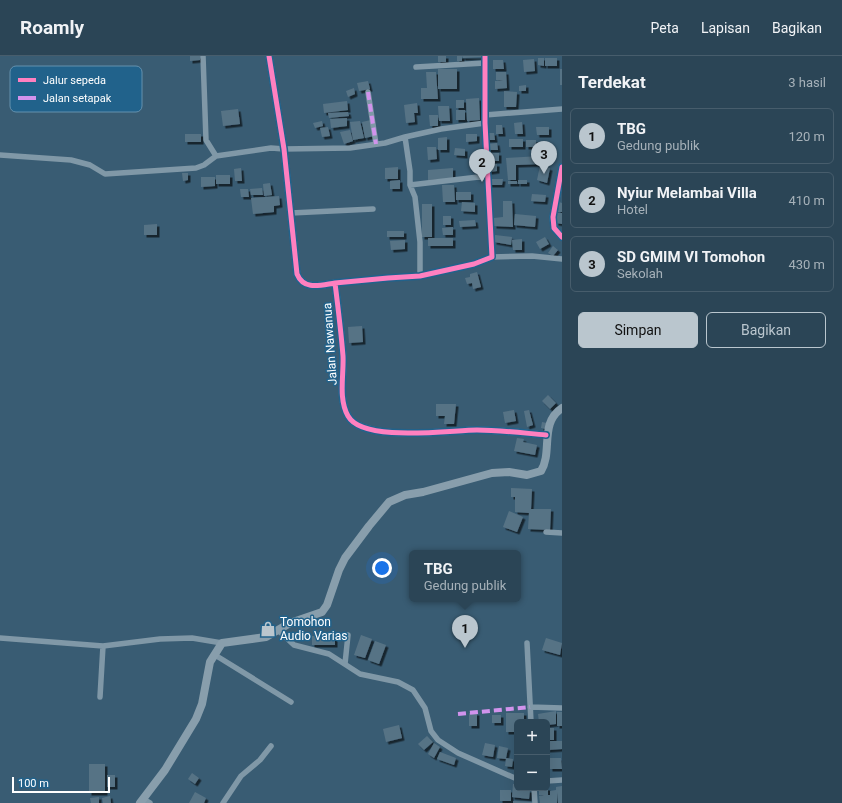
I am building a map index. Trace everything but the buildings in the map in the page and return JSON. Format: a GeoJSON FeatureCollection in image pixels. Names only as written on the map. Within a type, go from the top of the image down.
{"type":"FeatureCollection","features":[{"type":"Feature","properties":{"kind":"main road"},"geometry":{"type":"LineString","coordinates":[[144,802],[196,719],[202,704],[210,662],[222,643],[255,640],[279,631],[290,624],[322,612],[327,605],[345,558],[389,502],[404,495],[423,492],[492,473],[509,472],[527,475],[541,472],[546,460],[546,435],[553,416],[562,408]]}},
{"type":"Feature","properties":{"kind":"street"},"geometry":{"type":"LineString","coordinates":[[203,56],[206,140],[216,156]]}},
{"type":"Feature","properties":{"kind":"street"},"geometry":{"type":"LineString","coordinates":[[269,56],[284,149],[296,267],[299,280],[309,286],[420,276],[474,264],[492,258],[532,256],[562,259]]}},
{"type":"Feature","properties":{"kind":"street"},"geometry":{"type":"LineString","coordinates":[[485,56],[485,123],[492,258]]}},
{"type":"Feature","properties":{"kind":"street"},"geometry":{"type":"LineString","coordinates":[[416,67],[485,62]]}},
{"type":"Feature","properties":{"kind":"street"},"geometry":{"type":"LineString","coordinates":[[368,92],[376,144]]}},
{"type":"Feature","properties":{"kind":"street"},"geometry":{"type":"LineString","coordinates":[[485,115],[562,109]]}},
{"type":"Feature","properties":{"kind":"street"},"geometry":{"type":"LineString","coordinates":[[0,155],[71,160],[90,165],[107,174],[196,168],[204,165],[216,156],[271,148],[350,148],[376,144],[440,129],[485,123]]}},
{"type":"Feature","properties":{"kind":"street"},"geometry":{"type":"LineString","coordinates":[[404,137],[410,171],[410,185],[415,197],[420,242],[420,276]]}},
{"type":"Feature","properties":{"kind":"street"},"geometry":{"type":"LineString","coordinates":[[562,167],[553,217],[554,228],[562,237]]}},
{"type":"Feature","properties":{"kind":"street"},"geometry":{"type":"LineString","coordinates":[[410,185],[487,176]]}},
{"type":"Feature","properties":{"kind":"street"},"geometry":{"type":"LineString","coordinates":[[291,214],[373,209]]}},
{"type":"Feature","properties":{"kind":"street","name":"Jalan Nawanua"},"geometry":{"type":"LineString","coordinates":[[335,283],[343,358],[342,392],[345,407],[352,421],[369,429],[400,432],[439,433],[488,430],[546,435]]}},
{"type":"Feature","properties":{"kind":"street"},"geometry":{"type":"LineString","coordinates":[[546,532],[562,533]]}},
{"type":"Feature","properties":{"kind":"street"},"geometry":{"type":"LineString","coordinates":[[279,631],[294,646],[330,654],[360,674],[398,682],[413,690],[422,703],[432,731],[438,740],[458,753],[514,778]]}},
{"type":"Feature","properties":{"kind":"street"},"geometry":{"type":"LineString","coordinates":[[345,664],[348,634]]}},
{"type":"Feature","properties":{"kind":"street"},"geometry":{"type":"LineString","coordinates":[[0,638],[103,646],[160,639],[192,638],[222,643]]}},
{"type":"Feature","properties":{"kind":"street"},"geometry":{"type":"LineString","coordinates":[[527,643],[531,719]]}},
{"type":"Feature","properties":{"kind":"street"},"geometry":{"type":"LineString","coordinates":[[100,697],[103,646]]}},
{"type":"Feature","properties":{"kind":"street"},"geometry":{"type":"LineString","coordinates":[[215,655],[291,702]]}},
{"type":"Feature","properties":{"kind":"street"},"geometry":{"type":"LineString","coordinates":[[530,707],[562,708]]}},
{"type":"Feature","properties":{"kind":"street"},"geometry":{"type":"LineString","coordinates":[[223,803],[240,776],[254,766],[272,746]]}},
{"type":"Feature","properties":{"kind":"street"},"geometry":{"type":"LineString","coordinates":[[550,781],[562,780]]}},
{"type":"Feature","properties":{"kind":"street"},"geometry":{"type":"LineString","coordinates":[[534,791],[535,803]]}},
{"type":"Feature","properties":{"kind":"marked path"},"geometry":{"type":"LineString","coordinates":[[368,92],[376,144]]}},
{"type":"Feature","properties":{"kind":"marked path"},"geometry":{"type":"LineString","coordinates":[[458,714],[530,707]]}},
{"type":"Feature","properties":{"kind":"cycle path"},"geometry":{"type":"LineString","coordinates":[[269,56],[284,149],[297,274],[300,279],[308,285],[319,286],[335,283],[343,356],[342,394],[348,416],[357,424],[371,430],[388,432],[428,433],[486,430],[546,435]]}},
{"type":"Feature","properties":{"kind":"cycle path"},"geometry":{"type":"LineString","coordinates":[[335,283],[420,276],[474,264],[492,257],[485,123],[485,56]]}},
{"type":"Feature","properties":{"kind":"cycle path"},"geometry":{"type":"LineString","coordinates":[[562,167],[553,217],[554,228],[562,237]]}},
{"type":"Feature","properties":{"kind":"place","name":"SD GMIM VI Tomohon"},"geometry":{"type":"Point","coordinates":[544,174]}},
{"type":"Feature","properties":{"kind":"place","name":"Nyiur Melambai Villa"},"geometry":{"type":"Point","coordinates":[482,182]}},
{"type":"Feature","properties":{"kind":"place","name":"Tomohon Audio Varias"},"geometry":{"type":"Point","coordinates":[268,629]}},
{"type":"Feature","properties":{"kind":"place","name":"TBG"},"geometry":{"type":"Point","coordinates":[465,648]}}]}
